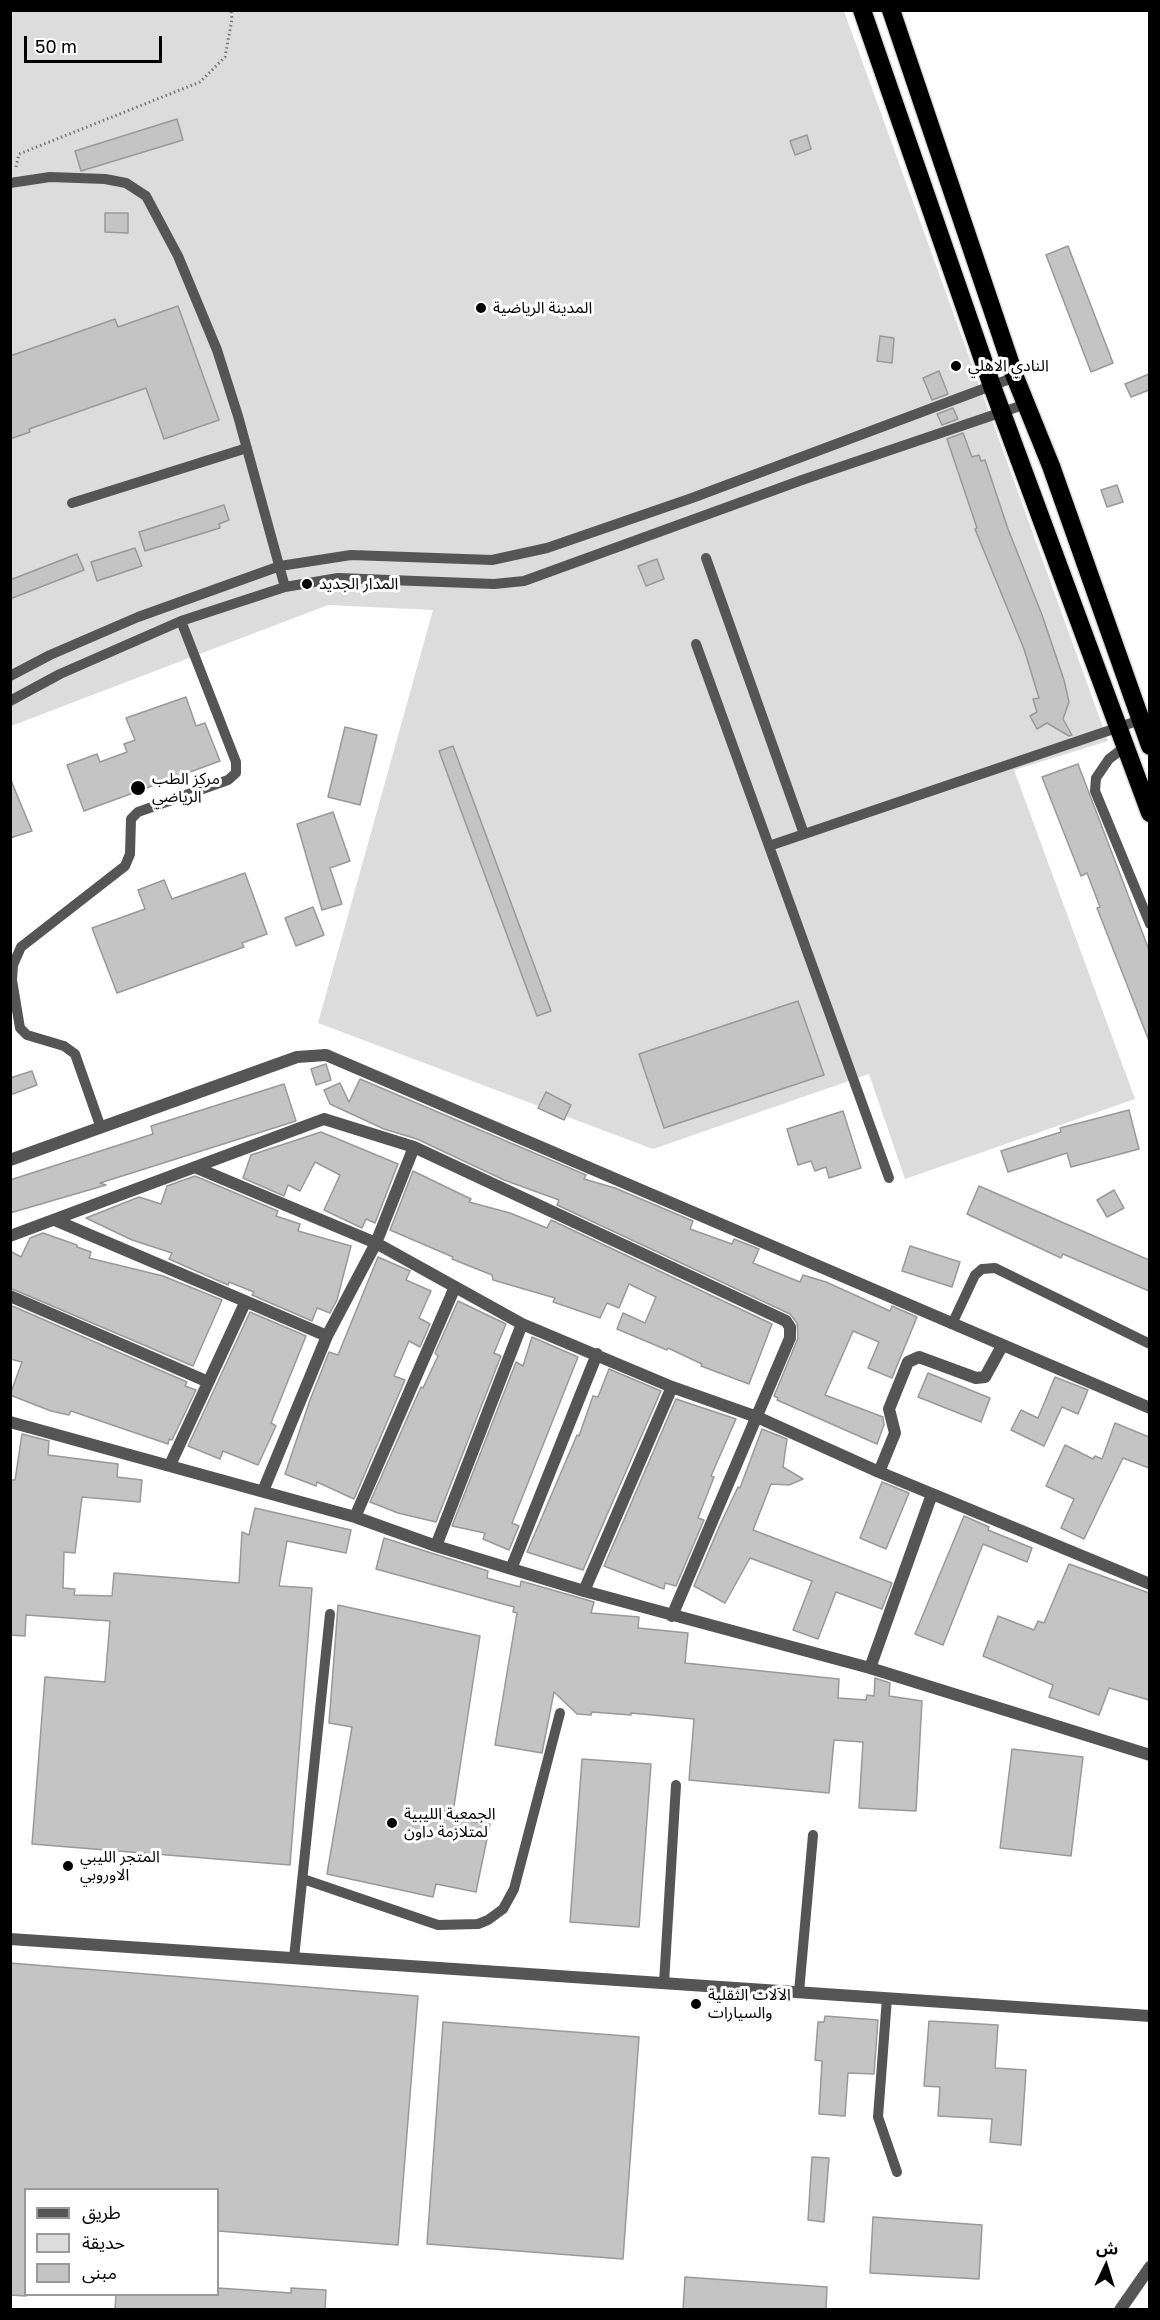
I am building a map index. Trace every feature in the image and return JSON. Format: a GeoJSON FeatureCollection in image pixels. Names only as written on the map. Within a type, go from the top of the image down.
{"type":"FeatureCollection","features":[{"type":"Feature","properties":{"kind":"highway"},"geometry":{"type":"LineString","coordinates":[[862,10],[992,386],[1120,728],[1149,813]]}},
{"type":"Feature","properties":{"kind":"highway"},"geometry":{"type":"LineString","coordinates":[[891,10],[1015,377],[1051,466],[1149,746]]}},
{"type":"Feature","properties":{"kind":"street"},"geometry":{"type":"LineString","coordinates":[[10,1160],[297,1057],[326,1054],[1149,1408]]}},
{"type":"Feature","properties":{"kind":"street"},"geometry":{"type":"LineString","coordinates":[[10,1236],[57,1221],[324,1119],[414,1147],[786,1321],[790,1338],[672,1616]]}},
{"type":"Feature","properties":{"kind":"street"},"geometry":{"type":"LineString","coordinates":[[263,1491],[327,1336],[376,1243],[414,1147]]}},
{"type":"Feature","properties":{"kind":"street"},"geometry":{"type":"LineString","coordinates":[[197,1168],[376,1243],[522,1324],[672,1387],[757,1417],[879,1472],[1149,1584]]}},
{"type":"Feature","properties":{"kind":"street"},"geometry":{"type":"LineString","coordinates":[[57,1221],[327,1336]]}},
{"type":"Feature","properties":{"kind":"street"},"geometry":{"type":"LineString","coordinates":[[355,1517],[455,1287]]}},
{"type":"Feature","properties":{"kind":"street"},"geometry":{"type":"LineString","coordinates":[[10,1296],[207,1381]]}},
{"type":"Feature","properties":{"kind":"street"},"geometry":{"type":"LineString","coordinates":[[170,1465],[245,1303]]}},
{"type":"Feature","properties":{"kind":"street"},"geometry":{"type":"LineString","coordinates":[[436,1546],[522,1324]]}},
{"type":"Feature","properties":{"kind":"street"},"geometry":{"type":"LineString","coordinates":[[879,1472],[895,1433],[888,1409],[908,1362],[919,1357],[976,1378],[985,1377],[1002,1346]]}},
{"type":"Feature","properties":{"kind":"street"},"geometry":{"type":"LineString","coordinates":[[511,1569],[597,1354]]}},
{"type":"Feature","properties":{"kind":"street"},"geometry":{"type":"LineString","coordinates":[[585,1591],[672,1387]]}},
{"type":"Feature","properties":{"kind":"street"},"geometry":{"type":"LineString","coordinates":[[10,1422],[355,1517],[436,1546],[511,1569],[672,1616],[870,1668],[1149,1755]]}},
{"type":"Feature","properties":{"kind":"street"},"geometry":{"type":"LineString","coordinates":[[870,1668],[932,1494]]}},
{"type":"Feature","properties":{"kind":"street"},"geometry":{"type":"LineString","coordinates":[[10,1939],[1149,2016]]}},
{"type":"Feature","properties":{"kind":"street"},"geometry":{"type":"LineString","coordinates":[[1120,2310],[1149,2267]]}},
{"type":"Feature","properties":{"kind":"lane"},"geometry":{"type":"LineString","coordinates":[[11,183],[50,177],[105,179],[126,183],[146,196],[178,256],[205,318],[247,448],[285,587]]}},
{"type":"Feature","properties":{"kind":"lane"},"geometry":{"type":"LineString","coordinates":[[10,676],[50,655],[138,617],[280,566],[351,555],[492,560],[520,556],[692,498],[1015,377]]}},
{"type":"Feature","properties":{"kind":"lane"},"geometry":{"type":"LineString","coordinates":[[10,701],[60,674],[181,621],[285,587],[338,578],[494,584],[524,581],[802,480],[1026,405]]}},
{"type":"Feature","properties":{"kind":"lane"},"geometry":{"type":"LineString","coordinates":[[72,503],[247,448]]}},
{"type":"Feature","properties":{"kind":"lane"},"geometry":{"type":"LineString","coordinates":[[706,558],[804,834]]}},
{"type":"Feature","properties":{"kind":"lane"},"geometry":{"type":"LineString","coordinates":[[101,1128],[75,1054],[64,1046],[27,1035],[20,1028],[12,980],[13,966],[21,947],[125,866],[130,854],[131,819],[138,812],[228,780],[236,773],[236,762],[181,621]]}},
{"type":"Feature","properties":{"kind":"lane"},"geometry":{"type":"LineString","coordinates":[[696,644],[889,1178]]}},
{"type":"Feature","properties":{"kind":"lane"},"geometry":{"type":"LineString","coordinates":[[770,846],[1140,720]]}},
{"type":"Feature","properties":{"kind":"lane"},"geometry":{"type":"LineString","coordinates":[[1126,746],[1109,759],[1096,778],[1095,791],[1149,924]]}},
{"type":"Feature","properties":{"kind":"lane"},"geometry":{"type":"LineString","coordinates":[[952,1324],[975,1275],[982,1269],[995,1268],[1149,1344]]}},
{"type":"Feature","properties":{"kind":"lane"},"geometry":{"type":"LineString","coordinates":[[294,1958],[330,1614]]}},
{"type":"Feature","properties":{"kind":"lane"},"geometry":{"type":"LineString","coordinates":[[303,1879],[438,1925],[478,1924],[488,1920],[503,1909],[514,1889],[560,1713]]}},
{"type":"Feature","properties":{"kind":"lane"},"geometry":{"type":"LineString","coordinates":[[664,1983],[676,1785]]}},
{"type":"Feature","properties":{"kind":"lane"},"geometry":{"type":"LineString","coordinates":[[799,1992],[813,1835]]}},
{"type":"Feature","properties":{"kind":"lane"},"geometry":{"type":"LineString","coordinates":[[887,1998],[878,2117],[897,2172]]}},
{"type":"Feature","properties":{"kind":"path"},"geometry":{"type":"LineString","coordinates":[[11,183],[19,154],[200,82],[225,57],[232,19],[231,10]]}},
{"type":"Feature","properties":{"kind":"green space","name":"المدينة الرياضية"},"geometry":{"type":"Polygon","coordinates":[[[11,11],[844,11],[1108,741],[1014,770],[1135,1099],[905,1179],[869,1074],[653,1149],[318,1023],[433,610],[328,605],[11,726],[11,11]]]}},
{"type":"Feature","properties":{"kind":"building"},"geometry":{"type":"Polygon","coordinates":[[[177,119],[183,140],[81,171],[75,151],[177,119]]]}},
{"type":"Feature","properties":{"kind":"building"},"geometry":{"type":"Polygon","coordinates":[[[807,135],[811,149],[795,155],[790,141],[807,135]]]}},
{"type":"Feature","properties":{"kind":"building"},"geometry":{"type":"Polygon","coordinates":[[[105,213],[128,213],[128,233],[105,232],[105,213]]]}},
{"type":"Feature","properties":{"kind":"building"},"geometry":{"type":"Polygon","coordinates":[[[1068,246],[1113,363],[1091,372],[1046,255],[1068,246]]]}},
{"type":"Feature","properties":{"kind":"building"},"geometry":{"type":"Polygon","coordinates":[[[178,306],[219,420],[164,439],[146,388],[29,429],[30,432],[10,439],[10,356],[115,319],[118,327],[178,306]]]}},
{"type":"Feature","properties":{"kind":"building"},"geometry":{"type":"Polygon","coordinates":[[[880,336],[894,338],[892,363],[877,361],[880,336]]]}},
{"type":"Feature","properties":{"kind":"building"},"geometry":{"type":"Polygon","coordinates":[[[939,371],[948,394],[932,400],[923,378],[939,371]]]}},
{"type":"Feature","properties":{"kind":"building"},"geometry":{"type":"Polygon","coordinates":[[[1149,374],[1149,390],[1131,397],[1125,384],[1149,374]]]}},
{"type":"Feature","properties":{"kind":"building"},"geometry":{"type":"Polygon","coordinates":[[[953,408],[958,419],[942,425],[937,414],[953,408]]]}},
{"type":"Feature","properties":{"kind":"building"},"geometry":{"type":"Polygon","coordinates":[[[963,433],[972,457],[979,455],[981,461],[985,460],[1008,529],[1042,615],[1064,680],[1069,702],[1063,719],[1072,735],[1069,736],[1047,723],[1037,729],[1030,716],[1037,712],[1033,699],[1039,698],[1024,649],[975,529],[977,528],[947,439],[963,433]]]}},
{"type":"Feature","properties":{"kind":"building"},"geometry":{"type":"Polygon","coordinates":[[[1117,485],[1123,502],[1107,507],[1101,490],[1117,485]]]}},
{"type":"Feature","properties":{"kind":"building"},"geometry":{"type":"Polygon","coordinates":[[[224,505],[229,520],[219,524],[220,528],[145,551],[139,532],[224,505]]]}},
{"type":"Feature","properties":{"kind":"building"},"geometry":{"type":"Polygon","coordinates":[[[135,548],[142,566],[97,581],[91,562],[135,548]]]}},
{"type":"Feature","properties":{"kind":"building"},"geometry":{"type":"Polygon","coordinates":[[[77,554],[84,570],[10,599],[10,580],[77,554]]]}},
{"type":"Feature","properties":{"kind":"building"},"geometry":{"type":"Polygon","coordinates":[[[657,559],[664,579],[646,586],[638,566],[657,559]]]}},
{"type":"Feature","properties":{"kind":"building"},"geometry":{"type":"Polygon","coordinates":[[[186,697],[196,726],[205,723],[220,761],[84,811],[67,765],[97,754],[100,762],[127,752],[124,744],[135,740],[126,718],[186,697]]]}},
{"type":"Feature","properties":{"kind":"building"},"geometry":{"type":"Polygon","coordinates":[[[345,727],[377,735],[360,805],[328,797],[345,727]]]}},
{"type":"Feature","properties":{"kind":"building"},"geometry":{"type":"Polygon","coordinates":[[[453,746],[551,1011],[537,1016],[439,751],[453,746]]]}},
{"type":"Feature","properties":{"kind":"building"},"geometry":{"type":"Polygon","coordinates":[[[1078,764],[1149,950],[1149,1041],[1097,908],[1100,907],[1087,873],[1081,876],[1042,777],[1078,764]]]}},
{"type":"Feature","properties":{"kind":"building"},"geometry":{"type":"Polygon","coordinates":[[[10,778],[32,831],[10,838],[10,778]]]}},
{"type":"Feature","properties":{"kind":"building"},"geometry":{"type":"Polygon","coordinates":[[[333,812],[350,861],[330,868],[342,904],[322,910],[297,824],[333,812]]]}},
{"type":"Feature","properties":{"kind":"building"},"geometry":{"type":"Polygon","coordinates":[[[245,873],[267,934],[242,943],[244,947],[117,993],[92,928],[145,909],[138,890],[164,880],[172,899],[245,873]]]}},
{"type":"Feature","properties":{"kind":"building"},"geometry":{"type":"Polygon","coordinates":[[[313,907],[324,935],[296,946],[285,918],[313,907]]]}},
{"type":"Feature","properties":{"kind":"building"},"geometry":{"type":"Polygon","coordinates":[[[798,1001],[824,1075],[664,1128],[639,1054],[798,1001]]]}},
{"type":"Feature","properties":{"kind":"building"},"geometry":{"type":"Polygon","coordinates":[[[326,1064],[331,1080],[316,1085],[311,1069],[326,1064]]]}},
{"type":"Feature","properties":{"kind":"building"},"geometry":{"type":"Polygon","coordinates":[[[32,1071],[37,1085],[10,1095],[10,1078],[32,1071]]]}},
{"type":"Feature","properties":{"kind":"building"},"geometry":{"type":"Polygon","coordinates":[[[360,1079],[586,1175],[584,1179],[615,1188],[693,1221],[690,1229],[732,1244],[734,1239],[759,1249],[753,1263],[800,1282],[803,1275],[826,1282],[890,1311],[892,1306],[917,1317],[892,1378],[868,1368],[879,1342],[853,1331],[825,1395],[883,1417],[884,1425],[877,1444],[777,1400],[778,1398],[774,1396],[798,1338],[797,1323],[790,1314],[557,1205],[559,1200],[504,1180],[417,1139],[384,1129],[330,1104],[324,1090],[340,1083],[349,1102],[360,1079]]]}},
{"type":"Feature","properties":{"kind":"building"},"geometry":{"type":"Polygon","coordinates":[[[284,1084],[296,1121],[100,1183],[106,1185],[10,1213],[10,1180],[153,1134],[151,1126],[284,1084]]]}},
{"type":"Feature","properties":{"kind":"building"},"geometry":{"type":"Polygon","coordinates":[[[546,1092],[571,1105],[564,1120],[538,1108],[546,1092]]]}},
{"type":"Feature","properties":{"kind":"building"},"geometry":{"type":"Polygon","coordinates":[[[1129,1110],[1139,1149],[1071,1167],[1067,1153],[1008,1172],[1001,1151],[1061,1132],[1060,1128],[1129,1110]]]}},
{"type":"Feature","properties":{"kind":"building"},"geometry":{"type":"Polygon","coordinates":[[[843,1111],[861,1168],[829,1178],[826,1167],[815,1171],[811,1161],[798,1165],[787,1129],[843,1111]]]}},
{"type":"Feature","properties":{"kind":"building"},"geometry":{"type":"Polygon","coordinates":[[[321,1132],[398,1164],[375,1223],[366,1219],[362,1228],[324,1210],[340,1175],[315,1162],[300,1191],[288,1185],[284,1196],[243,1178],[251,1155],[321,1132]]]}},
{"type":"Feature","properties":{"kind":"building"},"geometry":{"type":"Polygon","coordinates":[[[413,1171],[471,1199],[469,1202],[510,1213],[547,1228],[551,1220],[772,1324],[749,1384],[701,1366],[702,1364],[668,1348],[667,1350],[617,1329],[623,1313],[645,1323],[656,1297],[629,1284],[619,1308],[607,1303],[600,1318],[553,1302],[555,1298],[493,1280],[492,1275],[390,1230],[413,1171]]]}},
{"type":"Feature","properties":{"kind":"building"},"geometry":{"type":"Polygon","coordinates":[[[195,1176],[278,1211],[276,1216],[300,1224],[298,1231],[351,1246],[337,1300],[330,1313],[317,1308],[312,1321],[252,1295],[254,1292],[229,1282],[228,1285],[169,1259],[172,1253],[132,1240],[86,1218],[139,1197],[161,1204],[167,1186],[195,1176]]]}},
{"type":"Feature","properties":{"kind":"building"},"geometry":{"type":"Polygon","coordinates":[[[979,1186],[1149,1260],[1149,1291],[1063,1254],[1061,1258],[967,1214],[979,1186]]]}},
{"type":"Feature","properties":{"kind":"building"},"geometry":{"type":"Polygon","coordinates":[[[1114,1190],[1124,1208],[1107,1217],[1097,1200],[1114,1190]]]}},
{"type":"Feature","properties":{"kind":"building"},"geometry":{"type":"Polygon","coordinates":[[[43,1233],[91,1252],[89,1258],[163,1276],[222,1300],[193,1366],[10,1288],[10,1251],[21,1257],[30,1238],[43,1233]]]}},
{"type":"Feature","properties":{"kind":"building"},"geometry":{"type":"Polygon","coordinates":[[[910,1246],[960,1262],[952,1287],[902,1271],[910,1246]]]}},
{"type":"Feature","properties":{"kind":"building"},"geometry":{"type":"Polygon","coordinates":[[[378,1257],[410,1271],[406,1280],[431,1291],[419,1318],[430,1324],[420,1347],[409,1341],[394,1376],[405,1380],[354,1499],[317,1482],[316,1486],[285,1474],[329,1352],[338,1355],[378,1257]]]}},
{"type":"Feature","properties":{"kind":"building"},"geometry":{"type":"Polygon","coordinates":[[[458,1301],[506,1324],[494,1353],[501,1356],[436,1522],[398,1513],[370,1502],[421,1387],[423,1388],[438,1356],[435,1353],[458,1301]]]}},
{"type":"Feature","properties":{"kind":"building"},"geometry":{"type":"Polygon","coordinates":[[[10,1305],[187,1382],[185,1386],[196,1390],[172,1440],[169,1439],[168,1444],[71,1411],[69,1415],[51,1411],[10,1395],[22,1362],[10,1359],[10,1305]]]}},
{"type":"Feature","properties":{"kind":"building"},"geometry":{"type":"Polygon","coordinates":[[[250,1312],[306,1336],[271,1423],[276,1426],[258,1465],[223,1451],[220,1459],[188,1446],[250,1312]]]}},
{"type":"Feature","properties":{"kind":"building"},"geometry":{"type":"Polygon","coordinates":[[[532,1337],[578,1357],[512,1523],[519,1526],[509,1550],[483,1539],[485,1533],[452,1526],[516,1362],[523,1366],[532,1337]]]}},
{"type":"Feature","properties":{"kind":"building"},"geometry":{"type":"Polygon","coordinates":[[[609,1369],[661,1391],[583,1570],[527,1552],[577,1435],[579,1436],[593,1396],[598,1397],[609,1369]]]}},
{"type":"Feature","properties":{"kind":"building"},"geometry":{"type":"Polygon","coordinates":[[[928,1373],[990,1398],[981,1422],[918,1397],[928,1373]]]}},
{"type":"Feature","properties":{"kind":"building"},"geometry":{"type":"Polygon","coordinates":[[[1055,1377],[1088,1390],[1078,1414],[1062,1407],[1044,1446],[1011,1430],[1021,1410],[1038,1418],[1055,1377]]]}},
{"type":"Feature","properties":{"kind":"building"},"geometry":{"type":"Polygon","coordinates":[[[676,1399],[736,1419],[711,1476],[714,1477],[698,1518],[704,1520],[676,1586],[665,1583],[664,1589],[604,1566],[676,1399]]]}},
{"type":"Feature","properties":{"kind":"building"},"geometry":{"type":"Polygon","coordinates":[[[1115,1423],[1149,1437],[1149,1468],[1123,1458],[1084,1539],[1061,1528],[1074,1499],[1046,1486],[1065,1445],[1093,1459],[1095,1456],[1102,1459],[1115,1423]]]}},
{"type":"Feature","properties":{"kind":"building"},"geometry":{"type":"Polygon","coordinates":[[[762,1429],[787,1439],[783,1467],[803,1479],[789,1485],[771,1484],[753,1530],[892,1583],[882,1609],[836,1592],[818,1639],[793,1630],[812,1581],[750,1558],[725,1603],[694,1586],[719,1527],[738,1487],[740,1488],[762,1429]]]}},
{"type":"Feature","properties":{"kind":"building"},"geometry":{"type":"Polygon","coordinates":[[[22,1434],[49,1441],[48,1455],[118,1464],[117,1477],[142,1480],[140,1502],[82,1497],[75,1553],[64,1552],[63,1588],[75,1589],[74,1595],[112,1596],[114,1573],[239,1583],[242,1532],[249,1535],[255,1508],[351,1530],[346,1553],[287,1541],[279,1586],[312,1588],[290,1865],[32,1844],[45,1677],[105,1682],[110,1621],[26,1615],[25,1636],[10,1635],[10,1480],[15,1480],[22,1434]]]}},
{"type":"Feature","properties":{"kind":"building"},"geometry":{"type":"Polygon","coordinates":[[[882,1482],[909,1493],[886,1549],[860,1538],[882,1482]]]}},
{"type":"Feature","properties":{"kind":"building"},"geometry":{"type":"Polygon","coordinates":[[[964,1516],[989,1527],[988,1530],[1032,1548],[1027,1562],[983,1544],[943,1645],[915,1634],[964,1516]]]}},
{"type":"Feature","properties":{"kind":"building"},"geometry":{"type":"Polygon","coordinates":[[[384,1538],[488,1571],[487,1578],[520,1587],[521,1581],[594,1602],[591,1613],[639,1617],[638,1628],[688,1633],[685,1663],[839,1679],[838,1698],[866,1700],[867,1695],[874,1696],[875,1678],[890,1683],[889,1696],[922,1701],[916,1811],[859,1808],[863,1742],[834,1740],[829,1793],[689,1780],[694,1719],[631,1713],[631,1715],[592,1712],[591,1715],[577,1714],[554,1692],[542,1753],[495,1745],[517,1613],[513,1612],[514,1607],[376,1569],[384,1538]]]}},
{"type":"Feature","properties":{"kind":"building"},"geometry":{"type":"Polygon","coordinates":[[[1069,1564],[1149,1593],[1149,1700],[1109,1688],[1099,1715],[1049,1697],[1053,1685],[983,1656],[998,1616],[1034,1630],[1038,1621],[1044,1623],[1069,1564]]]}},
{"type":"Feature","properties":{"kind":"building"},"geometry":{"type":"Polygon","coordinates":[[[338,1605],[480,1636],[452,1819],[490,1824],[476,1892],[436,1884],[433,1897],[327,1874],[352,1727],[329,1723],[338,1605]]]}},
{"type":"Feature","properties":{"kind":"building"},"geometry":{"type":"Polygon","coordinates":[[[1012,1749],[1083,1757],[1071,1856],[1000,1848],[1012,1749]]]}},
{"type":"Feature","properties":{"kind":"building"},"geometry":{"type":"Polygon","coordinates":[[[582,1759],[651,1764],[639,1927],[570,1922],[582,1759]]]}},
{"type":"Feature","properties":{"kind":"building"},"geometry":{"type":"Polygon","coordinates":[[[10,1963],[418,1996],[398,2245],[219,2231],[219,2188],[24,2188],[24,2296],[10,2295],[10,1963]]]}},
{"type":"Feature","properties":{"kind":"building"},"geometry":{"type":"Polygon","coordinates":[[[825,2016],[878,2020],[874,2074],[848,2073],[845,2116],[819,2114],[822,2061],[815,2060],[818,2022],[824,2022],[825,2016]]]}},
{"type":"Feature","properties":{"kind":"building"},"geometry":{"type":"Polygon","coordinates":[[[929,2021],[998,2025],[995,2068],[1026,2070],[1021,2145],[990,2142],[992,2119],[938,2116],[940,2087],[924,2086],[929,2021]]]}},
{"type":"Feature","properties":{"kind":"building"},"geometry":{"type":"Polygon","coordinates":[[[443,2022],[639,2037],[623,2259],[427,2244],[443,2022]]]}},
{"type":"Feature","properties":{"kind":"building"},"geometry":{"type":"Polygon","coordinates":[[[812,2157],[829,2158],[824,2222],[808,2220],[812,2157]]]}},
{"type":"Feature","properties":{"kind":"building"},"geometry":{"type":"Polygon","coordinates":[[[873,2217],[982,2225],[979,2279],[870,2273],[873,2217]]]}},
{"type":"Feature","properties":{"kind":"building"},"geometry":{"type":"Polygon","coordinates":[[[685,2277],[827,2287],[826,2310],[683,2310],[685,2277]]]}},
{"type":"Feature","properties":{"kind":"building"},"geometry":{"type":"Polygon","coordinates":[[[219,2288],[291,2293],[291,2288],[326,2290],[325,2310],[115,2310],[116,2296],[219,2296],[219,2288]]]}},
{"type":"Feature","properties":{"kind":"place","name":"المدينة الرياضية"},"geometry":{"type":"Point","coordinates":[481,308]}},
{"type":"Feature","properties":{"kind":"place","name":"النادي الاهلي"},"geometry":{"type":"Point","coordinates":[956,366]}},
{"type":"Feature","properties":{"kind":"place","name":"المدار الجديد"},"geometry":{"type":"Point","coordinates":[307,584]}},
{"type":"Feature","properties":{"kind":"place","name":"مركز الطب الرياضي"},"geometry":{"type":"Point","coordinates":[138,788]}},
{"type":"Feature","properties":{"kind":"place","name":"الجمعية الليبية لمتلازمة داون"},"geometry":{"type":"Point","coordinates":[392,1823]}},
{"type":"Feature","properties":{"kind":"place","name":"المتجر الليبي الاوروبي"},"geometry":{"type":"Point","coordinates":[68,1866]}},
{"type":"Feature","properties":{"kind":"place","name":"الاَلات الثقلية والسيارات"},"geometry":{"type":"Point","coordinates":[696,2004]}}]}
